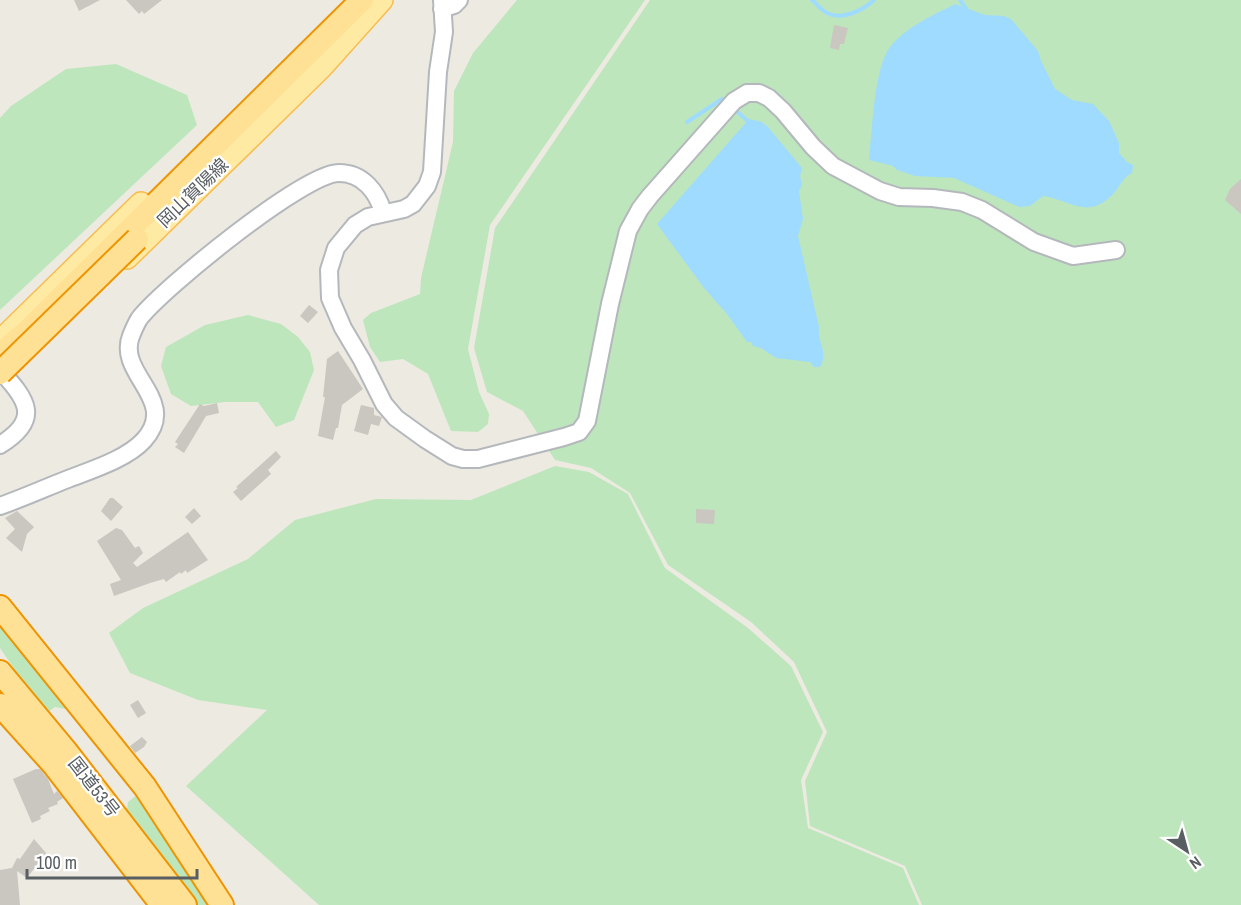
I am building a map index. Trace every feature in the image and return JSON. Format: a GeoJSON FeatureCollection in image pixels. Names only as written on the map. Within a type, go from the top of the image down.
{"type":"FeatureCollection","features":[{"type":"Feature","properties":{"kind":"highway"},"geometry":{"type":"LineString","coordinates":[[0,354],[42,316],[362,0]]}},
{"type":"Feature","properties":{"kind":"highway"},"geometry":{"type":"LineString","coordinates":[[1,376],[310,66],[381,0]]}},
{"type":"Feature","properties":{"kind":"highway"},"geometry":{"type":"LineString","coordinates":[[0,607],[145,787],[222,905]]}},
{"type":"Feature","properties":{"kind":"highway"},"geometry":{"type":"LineString","coordinates":[[0,672],[8,698],[54,765],[107,818],[162,905]]}},
{"type":"Feature","properties":{"kind":"highway","name":"国道53号"},"geometry":{"type":"LineString","coordinates":[[107,818],[185,905]]}},
{"type":"Feature","properties":{"kind":"main road","name":"岡山賀陽線"},"geometry":{"type":"LineString","coordinates":[[0,341],[280,67],[356,0]]}},
{"type":"Feature","properties":{"kind":"main road","name":"岡山賀陽線"},"geometry":{"type":"LineString","coordinates":[[1,376],[321,68],[381,0]]}},
{"type":"Feature","properties":{"kind":"street"},"geometry":{"type":"LineString","coordinates":[[459,0],[454,5],[442,4],[444,32],[438,72],[432,172],[427,186],[413,204],[404,209],[383,212],[355,225],[336,248],[329,270],[330,298],[343,328],[384,404],[396,418],[452,456],[478,459],[579,432],[587,422],[610,304],[628,231],[650,196],[734,101],[747,93],[759,93],[769,98],[833,166],[880,191],[899,197],[962,202],[982,210],[1034,242],[1073,256],[1116,250]]}},
{"type":"Feature","properties":{"kind":"street"},"geometry":{"type":"LineString","coordinates":[[0,506],[120,458],[144,441],[155,422],[155,407],[137,374],[132,360],[130,338],[139,320],[182,277],[217,248],[316,179],[339,173],[356,176],[368,185],[379,198],[383,212]]}},
{"type":"Feature","properties":{"kind":"street"},"geometry":{"type":"LineString","coordinates":[[0,445],[20,431],[26,416],[20,393],[1,376]]}},
{"type":"Feature","properties":{"kind":"green space"},"geometry":{"type":"Polygon","coordinates":[[[517,0],[645,0],[490,225],[468,349],[479,392],[489,414],[488,424],[478,432],[451,431],[428,374],[403,359],[380,362],[370,347],[363,320],[371,313],[420,294],[421,278],[453,142],[454,91],[473,53],[517,0]]]}},
{"type":"Feature","properties":{"kind":"green space"},"geometry":{"type":"Polygon","coordinates":[[[650,0],[1241,0],[1241,905],[922,905],[905,866],[810,826],[805,781],[827,732],[794,662],[751,622],[668,565],[630,493],[591,468],[555,460],[523,411],[487,392],[474,348],[495,228],[650,0]]]}},
{"type":"Feature","properties":{"kind":"green space"},"geometry":{"type":"Polygon","coordinates":[[[116,64],[187,95],[197,125],[0,310],[0,118],[11,106],[66,69],[116,64]]]}},
{"type":"Feature","properties":{"kind":"green space"},"geometry":{"type":"Polygon","coordinates":[[[248,315],[281,324],[298,337],[310,352],[314,370],[294,420],[276,427],[258,402],[225,402],[191,406],[171,394],[161,366],[166,347],[205,325],[248,315]]]}},
{"type":"Feature","properties":{"kind":"green space"},"geometry":{"type":"Polygon","coordinates":[[[555,466],[589,472],[628,494],[665,568],[748,628],[791,666],[823,732],[801,780],[808,828],[903,868],[919,905],[319,905],[186,786],[267,710],[198,700],[130,673],[109,633],[143,608],[248,559],[295,520],[376,499],[471,500],[555,466]]]}},
{"type":"Feature","properties":{"kind":"green space"},"geometry":{"type":"Polygon","coordinates":[[[0,616],[74,706],[65,709],[55,707],[44,715],[18,683],[19,676],[0,648],[0,616]]]}},
{"type":"Feature","properties":{"kind":"green space"},"geometry":{"type":"Polygon","coordinates":[[[139,793],[216,905],[198,905],[127,810],[128,802],[139,793]]]}},
{"type":"Feature","properties":{"kind":"water"},"geometry":{"type":"Polygon","coordinates":[[[955,4],[985,15],[1004,16],[1011,19],[1038,51],[1055,89],[1072,100],[1093,104],[1109,121],[1119,143],[1119,153],[1133,165],[1132,173],[1110,197],[1093,207],[1085,207],[1043,196],[1030,206],[1019,207],[954,178],[915,176],[897,170],[893,166],[869,160],[877,84],[885,56],[890,47],[904,33],[955,4]]]}},
{"type":"Feature","properties":{"kind":"water"},"geometry":{"type":"Polygon","coordinates":[[[749,119],[762,122],[768,127],[802,168],[800,176],[802,185],[799,191],[803,219],[798,236],[819,327],[823,352],[820,367],[814,367],[810,362],[776,358],[761,348],[753,346],[751,342],[747,342],[657,224],[749,119]]]}},
{"type":"Feature","properties":{"kind":"building"},"geometry":{"type":"Polygon","coordinates":[[[74,0],[100,0],[79,11],[74,0]]]}},
{"type":"Feature","properties":{"kind":"building"},"geometry":{"type":"Polygon","coordinates":[[[126,0],[162,0],[144,14],[142,11],[139,14],[126,0]]]}},
{"type":"Feature","properties":{"kind":"building"},"geometry":{"type":"Polygon","coordinates":[[[834,25],[848,28],[844,44],[840,44],[839,50],[830,48],[834,25]]]}},
{"type":"Feature","properties":{"kind":"building"},"geometry":{"type":"Polygon","coordinates":[[[1241,179],[1241,214],[1225,200],[1230,189],[1241,179]]]}},
{"type":"Feature","properties":{"kind":"building"},"geometry":{"type":"Polygon","coordinates":[[[309,305],[318,312],[308,323],[300,316],[309,305]]]}},
{"type":"Feature","properties":{"kind":"building"},"geometry":{"type":"Polygon","coordinates":[[[338,351],[363,389],[342,405],[338,428],[336,428],[333,440],[318,436],[325,397],[323,397],[327,359],[338,351]]]}},
{"type":"Feature","properties":{"kind":"building"},"geometry":{"type":"Polygon","coordinates":[[[217,403],[219,413],[206,416],[184,453],[175,447],[178,444],[175,442],[200,404],[204,406],[217,403]]]}},
{"type":"Feature","properties":{"kind":"building"},"geometry":{"type":"Polygon","coordinates":[[[361,405],[374,408],[374,415],[382,417],[379,426],[371,424],[368,435],[354,431],[361,405]]]}},
{"type":"Feature","properties":{"kind":"building"},"geometry":{"type":"Polygon","coordinates":[[[276,451],[281,457],[268,470],[271,474],[241,501],[233,492],[238,488],[236,487],[276,451]]]}},
{"type":"Feature","properties":{"kind":"building"},"geometry":{"type":"Polygon","coordinates":[[[110,498],[123,507],[111,521],[101,511],[110,498]]]}},
{"type":"Feature","properties":{"kind":"building"},"geometry":{"type":"Polygon","coordinates":[[[194,508],[201,516],[192,524],[185,517],[194,508]]]}},
{"type":"Feature","properties":{"kind":"building"},"geometry":{"type":"Polygon","coordinates":[[[696,509],[715,510],[714,524],[696,523],[696,509]]]}},
{"type":"Feature","properties":{"kind":"building"},"geometry":{"type":"Polygon","coordinates":[[[17,511],[34,527],[27,534],[22,552],[6,538],[15,529],[5,518],[17,511]]]}},
{"type":"Feature","properties":{"kind":"building"},"geometry":{"type":"Polygon","coordinates":[[[116,528],[122,530],[135,548],[139,546],[143,553],[133,563],[137,567],[188,532],[208,560],[187,573],[186,570],[181,574],[180,572],[166,582],[164,579],[114,596],[110,584],[121,580],[97,541],[116,528]]]}},
{"type":"Feature","properties":{"kind":"building"},"geometry":{"type":"Polygon","coordinates":[[[138,700],[146,713],[138,718],[130,705],[138,700]]]}},
{"type":"Feature","properties":{"kind":"building"},"geometry":{"type":"Polygon","coordinates":[[[142,737],[147,742],[135,753],[130,746],[142,737]]]}},
{"type":"Feature","properties":{"kind":"building"},"geometry":{"type":"Polygon","coordinates":[[[40,769],[48,779],[54,794],[57,791],[63,798],[57,802],[58,804],[48,808],[50,811],[40,816],[41,819],[32,823],[13,779],[40,769]]]}},
{"type":"Feature","properties":{"kind":"building"},"geometry":{"type":"Polygon","coordinates":[[[34,839],[46,853],[27,878],[17,871],[20,905],[0,905],[0,870],[12,868],[17,858],[20,859],[34,839]]]}},
{"type":"Feature","properties":{"kind":"waterway"},"geometry":{"type":"LineString","coordinates":[[812,0],[825,12],[839,16],[858,11],[874,0]]}},
{"type":"Feature","properties":{"kind":"waterway"},"geometry":{"type":"LineString","coordinates":[[960,0],[967,10]]}},
{"type":"Feature","properties":{"kind":"waterway"},"geometry":{"type":"LineString","coordinates":[[687,122],[722,99],[724,100]]}},
{"type":"Feature","properties":{"kind":"waterway"},"geometry":{"type":"LineString","coordinates":[[734,109],[750,123]]}}]}
